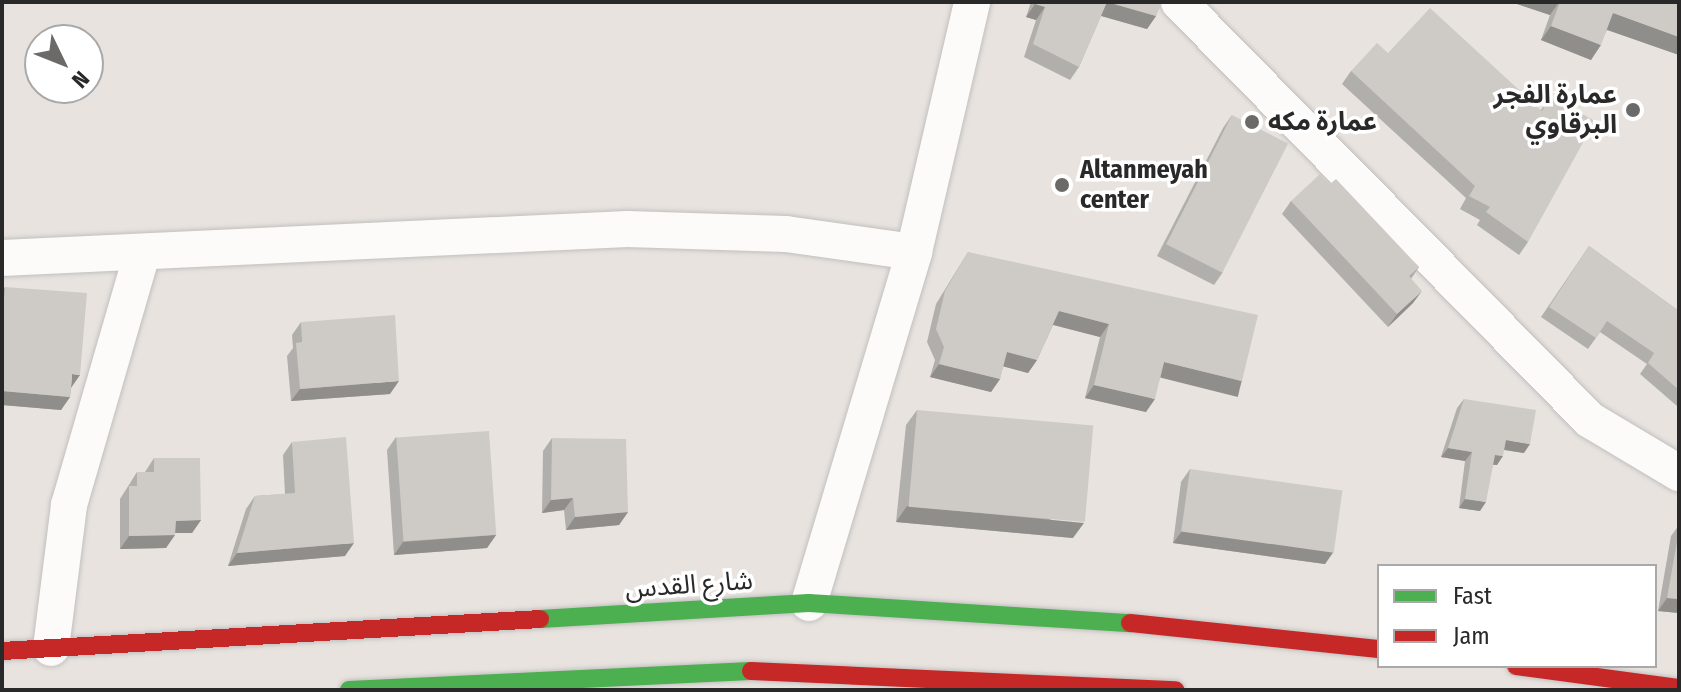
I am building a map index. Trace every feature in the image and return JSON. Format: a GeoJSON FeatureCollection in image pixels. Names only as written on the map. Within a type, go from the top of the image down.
{"type":"FeatureCollection","features":[{"type":"Feature","properties":{"kind":"main road","name":"شارع القدس"},"geometry":{"type":"LineString","coordinates":[[2,651],[354,646],[807,616],[1217,628],[1377,649]]}},
{"type":"Feature","properties":{"kind":"main road"},"geometry":{"type":"LineString","coordinates":[[354,646],[350,690],[799,662],[1176,690]]}},
{"type":"Feature","properties":{"kind":"main road"},"geometry":{"type":"LineString","coordinates":[[1531,668],[1679,688]]}},
{"type":"Feature","properties":{"kind":"street"},"geometry":{"type":"LineString","coordinates":[[807,616],[914,252],[972,2]]}},
{"type":"Feature","properties":{"kind":"street"},"geometry":{"type":"LineString","coordinates":[[1179,2],[1590,420],[1679,473]]}},
{"type":"Feature","properties":{"kind":"street"},"geometry":{"type":"LineString","coordinates":[[2,258],[141,257],[627,229],[786,234],[914,252]]}},
{"type":"Feature","properties":{"kind":"street"},"geometry":{"type":"LineString","coordinates":[[51,648],[69,505],[141,257]]}},
{"type":"Feature","properties":{"kind":"building"},"geometry":{"type":"Polygon","coordinates":[[[1036,2],[1107,2],[1079,67],[1033,44],[1045,7],[1036,2]]]}},
{"type":"Feature","properties":{"kind":"building"},"geometry":{"type":"Polygon","coordinates":[[[1107,2],[1161,2],[1156,16],[1107,2]]]}},
{"type":"Feature","properties":{"kind":"building"},"geometry":{"type":"Polygon","coordinates":[[[1560,2],[1679,2],[1679,37],[1613,13],[1601,45],[1551,26],[1560,2]]]}},
{"type":"Feature","properties":{"kind":"building"},"geometry":{"type":"Polygon","coordinates":[[[1430,8],[1542,111],[1550,96],[1595,121],[1528,242],[1486,212],[1490,207],[1469,196],[1475,186],[1351,71],[1377,43],[1388,53],[1430,8]]]}},
{"type":"Feature","properties":{"kind":"building"},"geometry":{"type":"Polygon","coordinates":[[[1232,115],[1288,144],[1222,273],[1166,244],[1232,115]]]}},
{"type":"Feature","properties":{"kind":"building"},"geometry":{"type":"Polygon","coordinates":[[[1320,174],[1330,184],[1336,179],[1419,267],[1409,276],[1422,291],[1397,314],[1291,201],[1320,174]]]}},
{"type":"Feature","properties":{"kind":"building"},"geometry":{"type":"Polygon","coordinates":[[[1589,246],[1679,311],[1679,390],[1648,363],[1654,353],[1607,321],[1596,338],[1549,307],[1589,246]]]}},
{"type":"Feature","properties":{"kind":"building"},"geometry":{"type":"Polygon","coordinates":[[[968,252],[1258,315],[1242,381],[1164,362],[1155,399],[1094,385],[1109,324],[1059,311],[1037,360],[1007,352],[1000,379],[939,364],[944,347],[936,329],[945,291],[968,252]]]}},
{"type":"Feature","properties":{"kind":"building"},"geometry":{"type":"Polygon","coordinates":[[[5,287],[87,293],[80,375],[72,374],[70,397],[2,391],[5,287]]]}},
{"type":"Feature","properties":{"kind":"building"},"geometry":{"type":"Polygon","coordinates":[[[395,315],[399,381],[300,389],[296,343],[302,342],[301,322],[395,315]]]}},
{"type":"Feature","properties":{"kind":"building"},"geometry":{"type":"Polygon","coordinates":[[[1464,399],[1536,410],[1530,444],[1506,440],[1503,456],[1495,455],[1486,502],[1465,499],[1472,452],[1448,448],[1464,399]]]}},
{"type":"Feature","properties":{"kind":"building"},"geometry":{"type":"Polygon","coordinates":[[[917,410],[1093,425],[1085,522],[909,507],[917,410]]]}},
{"type":"Feature","properties":{"kind":"building"},"geometry":{"type":"Polygon","coordinates":[[[489,431],[496,535],[403,541],[396,437],[489,431]]]}},
{"type":"Feature","properties":{"kind":"building"},"geometry":{"type":"Polygon","coordinates":[[[346,437],[354,543],[237,553],[255,496],[295,493],[292,442],[346,437]]]}},
{"type":"Feature","properties":{"kind":"building"},"geometry":{"type":"Polygon","coordinates":[[[552,438],[626,439],[628,512],[575,517],[573,498],[551,500],[552,438]]]}},
{"type":"Feature","properties":{"kind":"building"},"geometry":{"type":"Polygon","coordinates":[[[154,458],[200,458],[201,520],[176,521],[175,535],[129,536],[129,486],[137,486],[137,472],[154,472],[154,458]]]}},
{"type":"Feature","properties":{"kind":"building"},"geometry":{"type":"Polygon","coordinates":[[[1190,469],[1343,490],[1334,553],[1181,531],[1190,469]]]}},
{"type":"Feature","properties":{"kind":"building"},"geometry":{"type":"Polygon","coordinates":[[[1679,530],[1679,599],[1667,598],[1679,530]]]}},
{"type":"Feature","properties":{"kind":"traffic: fast"},"geometry":{"type":"LineString","coordinates":[[540,619],[809,603],[1130,623]]}},
{"type":"Feature","properties":{"kind":"traffic: fast"},"geometry":{"type":"LineString","coordinates":[[349,690],[751,671]]}},
{"type":"Feature","properties":{"kind":"traffic: jam"},"geometry":{"type":"LineString","coordinates":[[2,651],[540,619]]}},
{"type":"Feature","properties":{"kind":"traffic: jam"},"geometry":{"type":"LineString","coordinates":[[1130,623],[1377,649]]}},
{"type":"Feature","properties":{"kind":"traffic: jam"},"geometry":{"type":"LineString","coordinates":[[1531,668],[1679,688]]}},
{"type":"Feature","properties":{"kind":"traffic: jam"},"geometry":{"type":"LineString","coordinates":[[751,671],[1176,690]]}},
{"type":"Feature","properties":{"kind":"place","name":"عمارة الفجر البرقاوي"},"geometry":{"type":"Point","coordinates":[1633,110]}},
{"type":"Feature","properties":{"kind":"place","name":"عمارة مكه"},"geometry":{"type":"Point","coordinates":[1252,122]}},
{"type":"Feature","properties":{"kind":"place","name":"Altanmeyah center"},"geometry":{"type":"Point","coordinates":[1062,185]}}]}
